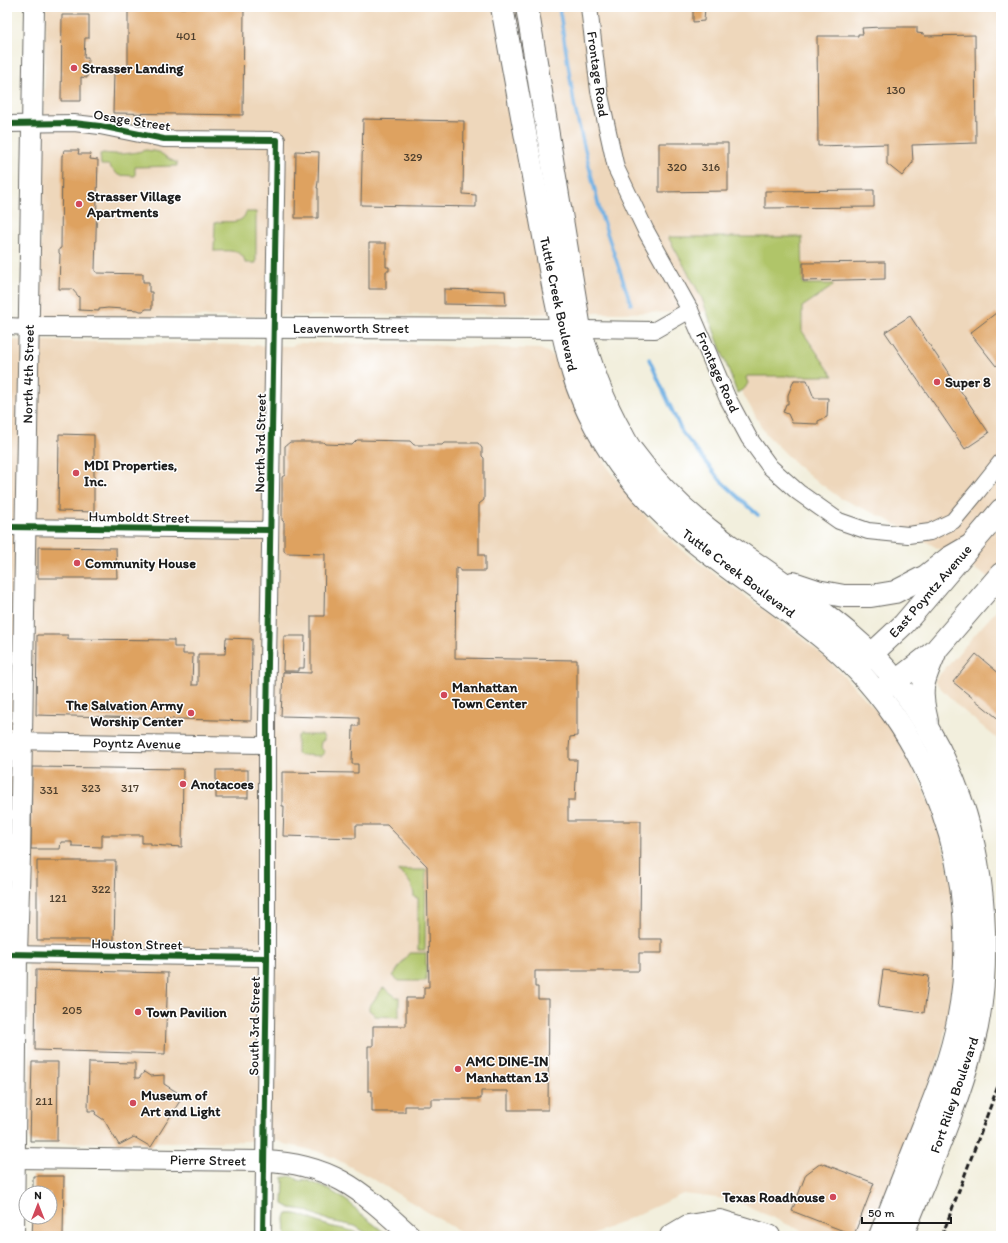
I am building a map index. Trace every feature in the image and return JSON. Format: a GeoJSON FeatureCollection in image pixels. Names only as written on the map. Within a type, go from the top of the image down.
{"type":"FeatureCollection","features":[{"type":"Feature","properties":{"kind":"highway","name":"Tuttle Creek Boulevard"},"geometry":{"type":"LineString","coordinates":[[502,7],[554,291],[593,372],[610,412],[632,451],[669,495],[705,527],[800,595],[872,654],[896,681]]}},
{"type":"Feature","properties":{"kind":"highway","name":"Tuttle Creek Boulevard"},"geometry":{"type":"LineString","coordinates":[[527,7],[571,328],[574,376],[596,428],[628,475],[657,509],[696,543],[823,638],[847,659],[876,692]]}},
{"type":"Feature","properties":{"kind":"highway","name":"East Poyntz Avenue"},"geometry":{"type":"LineString","coordinates":[[856,669],[904,624],[1001,510]]}},
{"type":"Feature","properties":{"kind":"highway"},"geometry":{"type":"LineString","coordinates":[[761,567],[791,582],[817,591],[844,596],[871,596],[895,592],[926,576],[949,558],[968,547]]}},
{"type":"Feature","properties":{"kind":"highway"},"geometry":{"type":"LineString","coordinates":[[876,692],[896,681],[935,651],[1001,574]]}},
{"type":"Feature","properties":{"kind":"highway"},"geometry":{"type":"LineString","coordinates":[[929,730],[922,701],[922,689],[924,678],[935,651]]}},
{"type":"Feature","properties":{"kind":"highway","name":"Fort Riley Boulevard"},"geometry":{"type":"LineString","coordinates":[[896,681],[929,730],[949,770],[963,804],[971,830],[982,893],[985,966],[974,1043],[949,1118],[902,1236]]}},
{"type":"Feature","properties":{"kind":"highway","name":"Fort Riley Boulevard"},"geometry":{"type":"LineString","coordinates":[[876,692],[906,732],[928,775],[944,813],[956,853],[962,887],[966,961],[963,996],[945,1069],[880,1236]]}},
{"type":"Feature","properties":{"kind":"highway"},"geometry":{"type":"LineString","coordinates":[[671,1236],[688,1226],[720,1221],[769,1236]]}},
{"type":"Feature","properties":{"kind":"main road","name":"North 4th Street"},"geometry":{"type":"LineString","coordinates":[[14,1236],[11,1158],[16,527],[29,327],[34,7]]}},
{"type":"Feature","properties":{"kind":"main road","name":"Leavenworth Street"},"geometry":{"type":"LineString","coordinates":[[29,327],[571,328]]}},
{"type":"Feature","properties":{"kind":"main road","name":"Pierre Street"},"geometry":{"type":"LineString","coordinates":[[11,1158],[265,1161],[294,1163],[318,1170],[342,1181],[368,1199],[411,1236]]}},
{"type":"Feature","properties":{"kind":"street","name":"Frontage Road"},"geometry":{"type":"LineString","coordinates":[[589,7],[599,91],[616,168],[646,231],[690,310],[727,397],[749,438],[770,467],[788,484],[840,521],[868,531],[908,535],[930,532],[953,521],[1001,462]]}},
{"type":"Feature","properties":{"kind":"street","name":"Osage Street"},"geometry":{"type":"LineString","coordinates":[[7,124],[74,123],[100,126],[164,139],[277,140]]}},
{"type":"Feature","properties":{"kind":"street","name":"North 3rd Street"},"geometry":{"type":"LineString","coordinates":[[267,745],[277,140]]}},
{"type":"Feature","properties":{"kind":"street","name":"Leavenworth Street"},"geometry":{"type":"LineString","coordinates":[[571,328],[655,330],[690,310]]}},
{"type":"Feature","properties":{"kind":"street","name":"Leavenworth Street"},"geometry":{"type":"LineString","coordinates":[[7,326],[29,327]]}},
{"type":"Feature","properties":{"kind":"street","name":"Humboldt Street"},"geometry":{"type":"LineString","coordinates":[[16,527],[270,530]]}},
{"type":"Feature","properties":{"kind":"street","name":"Poyntz Avenue"},"geometry":{"type":"LineString","coordinates":[[14,741],[267,745]]}},
{"type":"Feature","properties":{"kind":"street","name":"South 3rd Street"},"geometry":{"type":"LineString","coordinates":[[263,1236],[267,958],[267,745]]}},
{"type":"Feature","properties":{"kind":"street","name":"Houston Street"},"geometry":{"type":"LineString","coordinates":[[12,954],[267,958]]}},
{"type":"Feature","properties":{"kind":"shaded area"},"geometry":{"type":"Polygon","coordinates":[[[46,7],[1001,7],[1001,584],[884,518],[840,498],[802,470],[765,433],[739,387],[709,312],[39,318],[46,7]]]}},
{"type":"Feature","properties":{"kind":"shaded area"},"geometry":{"type":"Polygon","coordinates":[[[7,340],[292,346],[301,343],[425,344],[453,347],[540,349],[557,358],[607,466],[638,508],[658,529],[687,554],[801,637],[828,660],[886,720],[898,739],[933,808],[951,877],[957,964],[941,1053],[872,1236],[812,1236],[735,1200],[683,1194],[590,1236],[467,1236],[373,1179],[334,1158],[316,1151],[284,1144],[278,1141],[30,1143],[28,947],[7,946],[7,340]]]}},
{"type":"Feature","properties":{"kind":"shaded area"},"geometry":{"type":"Polygon","coordinates":[[[1001,605],[1001,742],[958,706],[934,681],[1001,605]]]}},
{"type":"Feature","properties":{"kind":"green space"},"geometry":{"type":"Polygon","coordinates":[[[146,150],[159,152],[177,163],[177,166],[135,167],[135,176],[118,175],[108,165],[101,165],[100,154],[103,153],[124,154],[146,150]]]}},
{"type":"Feature","properties":{"kind":"green space"},"geometry":{"type":"Polygon","coordinates":[[[246,212],[256,212],[256,263],[245,263],[244,258],[241,255],[233,251],[214,251],[215,223],[237,221],[244,217],[246,212]]]}},
{"type":"Feature","properties":{"kind":"green space"},"geometry":{"type":"Polygon","coordinates":[[[668,237],[802,237],[803,284],[833,284],[833,286],[802,307],[802,331],[833,376],[747,376],[746,378],[748,383],[745,388],[737,393],[701,296],[668,237]]]}},
{"type":"Feature","properties":{"kind":"green space"},"geometry":{"type":"Polygon","coordinates":[[[299,735],[322,735],[324,740],[321,742],[320,747],[324,751],[324,754],[322,756],[299,755],[297,753],[297,737],[299,735]]]}},
{"type":"Feature","properties":{"kind":"green space"},"geometry":{"type":"Polygon","coordinates":[[[426,870],[425,950],[418,950],[418,898],[414,897],[413,889],[407,879],[397,871],[426,870]]]}},
{"type":"Feature","properties":{"kind":"green space"},"geometry":{"type":"Polygon","coordinates":[[[409,953],[426,953],[426,981],[399,981],[393,976],[409,953]]]}},
{"type":"Feature","properties":{"kind":"green space"},"geometry":{"type":"Polygon","coordinates":[[[383,988],[396,997],[399,997],[399,1017],[375,1016],[369,1010],[369,1007],[383,988]]]}},
{"type":"Feature","properties":{"kind":"green space"},"geometry":{"type":"Polygon","coordinates":[[[289,1176],[297,1178],[297,1180],[303,1181],[303,1179],[309,1181],[346,1200],[361,1215],[389,1236],[371,1236],[355,1226],[330,1221],[305,1210],[290,1208],[283,1204],[284,1180],[282,1178],[289,1176]]]}},
{"type":"Feature","properties":{"kind":"green space"},"geometry":{"type":"Polygon","coordinates":[[[287,1214],[297,1214],[326,1225],[353,1231],[361,1236],[286,1236],[285,1218],[287,1214]]]}},
{"type":"Feature","properties":{"kind":"building"},"geometry":{"type":"Polygon","coordinates":[[[128,7],[225,7],[225,9],[244,9],[243,115],[113,113],[114,71],[128,72],[128,7]]]}},
{"type":"Feature","properties":{"kind":"building"},"geometry":{"type":"Polygon","coordinates":[[[693,7],[705,7],[704,21],[693,22],[693,7]]]}},
{"type":"Feature","properties":{"kind":"building","name":"Strasser Landing"},"geometry":{"type":"Polygon","coordinates":[[[62,15],[89,15],[89,38],[85,38],[84,58],[88,58],[87,78],[81,77],[81,101],[61,101],[62,15]]]}},
{"type":"Feature","properties":{"kind":"building"},"geometry":{"type":"Polygon","coordinates":[[[917,27],[917,33],[924,34],[925,36],[975,35],[976,143],[912,145],[913,162],[902,176],[887,164],[887,144],[818,146],[817,36],[858,36],[858,34],[863,34],[862,28],[917,27]]]}},
{"type":"Feature","properties":{"kind":"building"},"geometry":{"type":"Polygon","coordinates":[[[7,82],[9,82],[9,97],[7,97],[7,82]]]}},
{"type":"Feature","properties":{"kind":"building"},"geometry":{"type":"Polygon","coordinates":[[[363,119],[464,121],[463,194],[476,195],[476,207],[361,205],[363,119]]]}},
{"type":"Feature","properties":{"kind":"building"},"geometry":{"type":"Polygon","coordinates":[[[659,143],[728,143],[728,191],[659,192],[659,143]]]}},
{"type":"Feature","properties":{"kind":"building","name":"Strasser Village Apartments"},"geometry":{"type":"Polygon","coordinates":[[[64,150],[79,150],[78,154],[91,154],[90,159],[98,160],[95,271],[98,273],[143,274],[143,282],[149,282],[149,292],[152,292],[152,309],[146,309],[143,311],[108,308],[99,309],[99,311],[79,310],[79,297],[72,289],[59,289],[62,155],[64,150]]]}},
{"type":"Feature","properties":{"kind":"building"},"geometry":{"type":"Polygon","coordinates":[[[296,151],[319,152],[317,188],[318,218],[295,218],[296,151]]]}},
{"type":"Feature","properties":{"kind":"building"},"geometry":{"type":"Polygon","coordinates":[[[874,190],[874,207],[765,208],[765,191],[874,190]]]}},
{"type":"Feature","properties":{"kind":"building"},"geometry":{"type":"Polygon","coordinates":[[[369,243],[386,243],[386,267],[389,267],[389,271],[386,271],[386,289],[369,289],[369,243]]]}},
{"type":"Feature","properties":{"kind":"building"},"geometry":{"type":"Polygon","coordinates":[[[885,262],[885,279],[803,281],[803,263],[885,262]]]}},
{"type":"Feature","properties":{"kind":"building"},"geometry":{"type":"Polygon","coordinates":[[[444,289],[505,291],[506,305],[444,304],[444,289]]]}},
{"type":"Feature","properties":{"kind":"building"},"geometry":{"type":"Polygon","coordinates":[[[996,313],[998,316],[1001,314],[1001,362],[996,366],[970,333],[996,313]]]}},
{"type":"Feature","properties":{"kind":"building","name":"Super 8"},"geometry":{"type":"Polygon","coordinates":[[[910,316],[989,433],[965,449],[885,332],[910,316]]]}},
{"type":"Feature","properties":{"kind":"building"},"geometry":{"type":"Polygon","coordinates":[[[794,380],[807,380],[814,398],[828,398],[827,417],[818,421],[818,424],[792,423],[788,414],[783,412],[786,404],[788,404],[788,395],[794,380]]]}},
{"type":"Feature","properties":{"kind":"building","name":"MDI Properties, Inc."},"geometry":{"type":"Polygon","coordinates":[[[59,434],[94,435],[94,512],[58,511],[59,434]]]}},
{"type":"Feature","properties":{"kind":"building","name":"Manhattan Town Center"},"geometry":{"type":"Polygon","coordinates":[[[357,440],[410,441],[414,445],[478,443],[482,448],[482,456],[484,458],[484,500],[479,504],[479,555],[485,555],[485,571],[460,571],[460,569],[456,568],[455,658],[577,660],[577,736],[570,737],[569,748],[569,760],[577,760],[575,800],[568,800],[568,821],[641,821],[640,939],[662,939],[662,953],[639,953],[639,971],[535,971],[535,987],[538,987],[538,999],[549,999],[548,1110],[508,1110],[508,1091],[481,1091],[481,1099],[431,1099],[431,1106],[405,1106],[405,1112],[372,1112],[372,1091],[368,1091],[368,1046],[373,1046],[373,1026],[406,1026],[406,998],[424,998],[424,987],[429,987],[427,866],[387,825],[356,825],[356,838],[283,836],[284,806],[282,806],[282,772],[358,773],[358,764],[352,764],[353,726],[359,726],[359,718],[281,716],[283,672],[311,673],[311,616],[324,616],[325,554],[287,553],[284,551],[282,477],[285,475],[285,446],[290,442],[323,442],[325,444],[352,445],[357,440]]]}},
{"type":"Feature","properties":{"kind":"building","name":"Community House"},"geometry":{"type":"Polygon","coordinates":[[[38,547],[116,548],[117,578],[38,578],[38,547]]]}},
{"type":"Feature","properties":{"kind":"building"},"geometry":{"type":"Polygon","coordinates":[[[37,635],[68,635],[68,639],[174,640],[174,647],[183,647],[183,654],[193,654],[192,685],[198,685],[198,654],[225,654],[226,638],[252,639],[251,721],[36,715],[37,635]]]}},
{"type":"Feature","properties":{"kind":"building"},"geometry":{"type":"Polygon","coordinates":[[[284,636],[305,636],[304,668],[299,668],[299,671],[283,671],[284,636]]]}},
{"type":"Feature","properties":{"kind":"building"},"geometry":{"type":"Polygon","coordinates":[[[976,654],[1001,675],[1001,721],[953,682],[976,654]]]}},
{"type":"Feature","properties":{"kind":"building"},"geometry":{"type":"Polygon","coordinates":[[[32,767],[183,769],[182,847],[142,843],[142,835],[102,835],[102,847],[72,846],[72,842],[61,842],[60,849],[31,849],[32,767]]]}},
{"type":"Feature","properties":{"kind":"building"},"geometry":{"type":"Polygon","coordinates":[[[216,770],[248,770],[248,798],[216,798],[216,770]]]}},
{"type":"Feature","properties":{"kind":"building"},"geometry":{"type":"Polygon","coordinates":[[[37,861],[116,861],[114,940],[37,940],[37,861]]]}},
{"type":"Feature","properties":{"kind":"building"},"geometry":{"type":"Polygon","coordinates":[[[36,970],[168,973],[165,1054],[35,1050],[36,970]]]}},
{"type":"Feature","properties":{"kind":"building"},"geometry":{"type":"Polygon","coordinates":[[[883,970],[929,976],[924,1013],[878,1007],[883,970]]]}},
{"type":"Feature","properties":{"kind":"building"},"geometry":{"type":"Polygon","coordinates":[[[32,1062],[58,1062],[57,1141],[30,1141],[32,1062]]]}},
{"type":"Feature","properties":{"kind":"building","name":"Museum of Art and Light"},"geometry":{"type":"Polygon","coordinates":[[[89,1062],[135,1063],[135,1078],[139,1078],[144,1072],[150,1076],[164,1075],[164,1084],[183,1096],[151,1147],[134,1137],[119,1145],[104,1120],[95,1114],[96,1111],[88,1111],[89,1062]]]}},
{"type":"Feature","properties":{"kind":"building","name":"Texas Roadhouse"},"geometry":{"type":"Polygon","coordinates":[[[821,1163],[874,1183],[854,1235],[792,1211],[806,1174],[821,1163]]]}},
{"type":"Feature","properties":{"kind":"building"},"geometry":{"type":"Polygon","coordinates":[[[33,1176],[64,1176],[63,1236],[32,1236],[33,1225],[58,1225],[58,1185],[33,1185],[33,1176]]]}},
{"type":"Feature","properties":{"kind":"waterway"},"geometry":{"type":"LineString","coordinates":[[559,7],[575,109],[601,215],[631,304]]}},
{"type":"Feature","properties":{"kind":"waterway"},"geometry":{"type":"LineString","coordinates":[[649,359],[682,432],[720,480],[758,515]]}},
{"type":"Feature","properties":{"kind":"railway"},"geometry":{"type":"LineString","coordinates":[[942,1236],[1001,1078]]}},
{"type":"Feature","properties":{"kind":"cycle path"},"geometry":{"type":"LineString","coordinates":[[7,124],[74,123],[100,126],[164,139],[277,140],[267,721],[267,958],[263,1236]]}},
{"type":"Feature","properties":{"kind":"cycle path"},"geometry":{"type":"LineString","coordinates":[[7,527],[270,530]]}},
{"type":"Feature","properties":{"kind":"cycle path"},"geometry":{"type":"LineString","coordinates":[[7,954],[267,958]]}},
{"type":"Feature","properties":{"kind":"place","name":"Strasser Landing"},"geometry":{"type":"Point","coordinates":[74,68]}},
{"type":"Feature","properties":{"kind":"place","name":"Strasser Village Apartments"},"geometry":{"type":"Point","coordinates":[79,204]}},
{"type":"Feature","properties":{"kind":"place","name":"Super 8"},"geometry":{"type":"Point","coordinates":[937,382]}},
{"type":"Feature","properties":{"kind":"place","name":"MDI Properties, Inc."},"geometry":{"type":"Point","coordinates":[76,473]}},
{"type":"Feature","properties":{"kind":"place","name":"Community House"},"geometry":{"type":"Point","coordinates":[77,563]}},
{"type":"Feature","properties":{"kind":"place","name":"Manhattan Town Center"},"geometry":{"type":"Point","coordinates":[444,695]}},
{"type":"Feature","properties":{"kind":"place","name":"The Salvation Army Worship Center"},"geometry":{"type":"Point","coordinates":[191,713]}},
{"type":"Feature","properties":{"kind":"place","name":"Anotacoes"},"geometry":{"type":"Point","coordinates":[183,784]}},
{"type":"Feature","properties":{"kind":"place","name":"Town Pavilion"},"geometry":{"type":"Point","coordinates":[138,1012]}},
{"type":"Feature","properties":{"kind":"place","name":"AMC DINE-IN Manhattan 13"},"geometry":{"type":"Point","coordinates":[458,1069]}},
{"type":"Feature","properties":{"kind":"place","name":"Museum of Art and Light"},"geometry":{"type":"Point","coordinates":[133,1103]}},
{"type":"Feature","properties":{"kind":"place","name":"Texas Roadhouse"},"geometry":{"type":"Point","coordinates":[833,1197]}}]}
